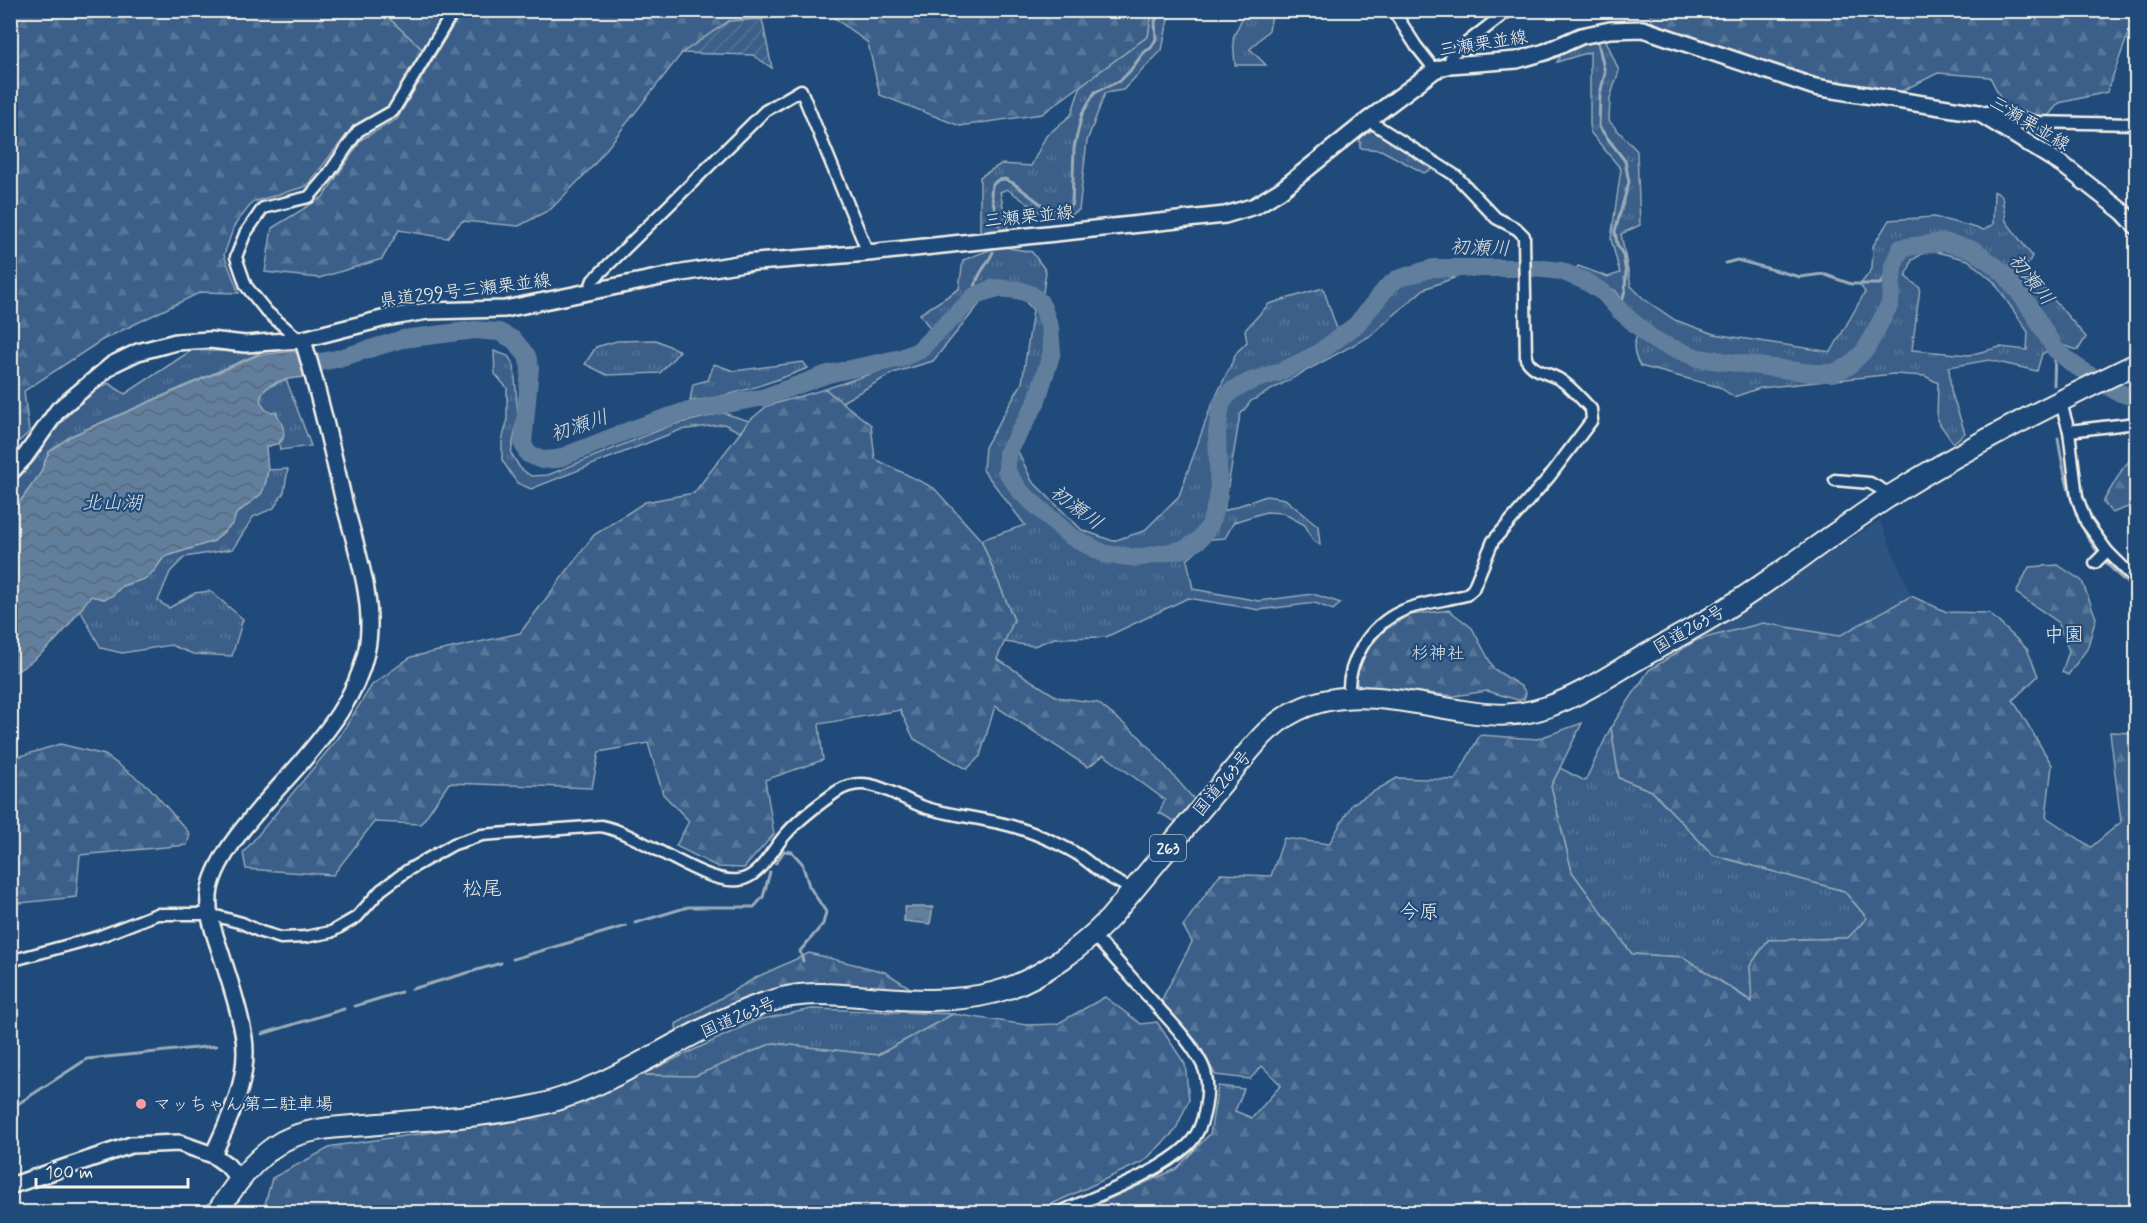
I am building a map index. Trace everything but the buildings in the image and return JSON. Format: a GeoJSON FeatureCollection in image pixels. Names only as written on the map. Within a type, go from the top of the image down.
{"type":"FeatureCollection","features":[{"type":"Feature","properties":{"kind":"highway","name":"国道263号"},"geometry":{"type":"LineString","coordinates":[[218,1212],[239,1179],[263,1157],[284,1141],[307,1133],[342,1127],[491,1113],[532,1106],[574,1093],[614,1076],[742,1011],[784,998],[824,994],[920,1001],[1005,989],[1032,977],[1077,949],[1093,935],[1250,750],[1271,728],[1299,709],[1329,699],[1349,697],[1372,697],[1502,716],[1525,713],[1553,705],[1585,690],[1719,613],[1892,495],[1958,455],[2060,400],[2136,364]]}},
{"type":"Feature","properties":{"kind":"main road","name":"三瀬栗並線"},"geometry":{"type":"LineString","coordinates":[[868,253],[1226,214],[1256,206],[1281,190],[1368,120],[1442,67],[1517,60],[1545,52],[1581,36],[1610,30],[1643,29],[1815,87],[1979,113],[2063,165],[2123,212],[2136,226]]}},
{"type":"Feature","properties":{"kind":"main road","name":"県道299号三瀬栗並線"},"geometry":{"type":"LineString","coordinates":[[10,473],[24,458],[58,410],[113,364],[130,356],[176,342],[210,340],[245,344],[302,342],[386,318],[428,311],[505,309],[676,274],[744,263],[868,253]]}},
{"type":"Feature","properties":{"kind":"main road"},"geometry":{"type":"LineString","coordinates":[[213,1155],[234,1108],[243,1075],[245,1041],[209,914],[210,889],[217,868],[231,844],[324,735],[343,708],[359,679],[367,651],[369,609],[316,382],[302,342]]}},
{"type":"Feature","properties":{"kind":"main road"},"geometry":{"type":"LineString","coordinates":[[10,1186],[131,1145],[179,1143],[213,1155],[239,1179]]}},
{"type":"Feature","properties":{"kind":"street"},"geometry":{"type":"LineString","coordinates":[[302,342],[267,312],[246,286],[236,257],[245,234],[263,208],[309,197],[327,176],[358,131],[393,111],[454,10]]}},
{"type":"Feature","properties":{"kind":"street"},"geometry":{"type":"LineString","coordinates":[[1392,10],[1416,46],[1442,67],[1451,55],[1509,10]]}},
{"type":"Feature","properties":{"kind":"street"},"geometry":{"type":"LineString","coordinates":[[588,293],[593,280],[765,111],[801,90],[868,253]]}},
{"type":"Feature","properties":{"kind":"street"},"geometry":{"type":"LineString","coordinates":[[1979,113],[1995,111],[2031,122],[2136,124]]}},
{"type":"Feature","properties":{"kind":"street"},"geometry":{"type":"LineString","coordinates":[[1349,697],[1348,685],[1358,653],[1377,626],[1403,610],[1466,595],[1473,589],[1493,541],[1550,477],[1592,420],[1591,409],[1575,392],[1558,378],[1538,371],[1526,359],[1524,236],[1517,229],[1496,218],[1456,176],[1368,120]]}},
{"type":"Feature","properties":{"kind":"street"},"geometry":{"type":"LineString","coordinates":[[2060,400],[2069,431],[2077,497],[2086,522],[2108,551],[2136,580]]}},
{"type":"Feature","properties":{"kind":"street"},"geometry":{"type":"LineString","coordinates":[[2069,431],[2136,423]]}},
{"type":"Feature","properties":{"kind":"street"},"geometry":{"type":"LineString","coordinates":[[1835,480],[1870,483],[1892,495]]}},
{"type":"Feature","properties":{"kind":"street"},"geometry":{"type":"LineString","coordinates":[[2095,563],[2108,551]]}},
{"type":"Feature","properties":{"kind":"street"},"geometry":{"type":"LineString","coordinates":[[10,961],[98,938],[157,914],[209,914],[242,923],[281,938],[305,937],[331,932],[357,917],[381,890],[408,870],[454,844],[482,835],[601,826],[617,829],[700,871],[738,880],[749,877],[765,861],[786,833],[837,791],[868,783],[889,789],[924,807],[1018,828],[1079,855],[1097,869],[1133,890]]}},
{"type":"Feature","properties":{"kind":"street"},"geometry":{"type":"LineString","coordinates":[[1060,1212],[1145,1173],[1189,1144],[1201,1128],[1207,1086],[1203,1065],[1180,1033],[1093,935]]}},
{"type":"Feature","properties":{"kind":"shaded area"},"geometry":{"type":"Polygon","coordinates":[[[1880,520],[1911,596],[1839,636],[1763,623],[1697,640],[1880,520]]]}},
{"type":"Feature","properties":{"kind":"green space"},"geometry":{"type":"Polygon","coordinates":[[[1246,10],[1273,11],[1269,30],[1250,49],[1266,65],[1235,65],[1233,38],[1246,10]]]}},
{"type":"Feature","properties":{"kind":"green space"},"geometry":{"type":"Polygon","coordinates":[[[2136,10],[2136,32],[2129,32],[2107,92],[2059,103],[2047,117],[2005,107],[1990,77],[1938,73],[1900,92],[1817,82],[1652,22],[1650,11],[2136,10]]]}},
{"type":"Feature","properties":{"kind":"green space"},"geometry":{"type":"Polygon","coordinates":[[[11,11],[381,11],[424,51],[390,105],[353,126],[307,186],[253,202],[234,226],[224,255],[239,293],[201,292],[102,340],[24,391],[29,432],[11,449],[11,11]]]}},
{"type":"Feature","properties":{"kind":"green space"},"geometry":{"type":"Polygon","coordinates":[[[381,11],[462,11],[434,56],[424,51],[381,11]]]}},
{"type":"Feature","properties":{"kind":"green space"},"geometry":{"type":"Polygon","coordinates":[[[462,11],[1152,11],[1148,36],[1042,114],[960,126],[880,95],[868,43],[829,14],[729,21],[682,53],[593,166],[551,209],[519,226],[462,221],[447,238],[399,230],[382,259],[319,278],[265,272],[272,228],[323,197],[362,139],[397,119],[462,11]]]}},
{"type":"Feature","properties":{"kind":"green space"},"geometry":{"type":"Polygon","coordinates":[[[1152,11],[1167,11],[1169,15],[1162,50],[1123,90],[1105,93],[1087,141],[1079,210],[1065,218],[1044,215],[1007,189],[1000,192],[1008,230],[980,235],[980,177],[1001,164],[1031,166],[1046,136],[1071,115],[1081,85],[1148,36],[1152,11]]]}},
{"type":"Feature","properties":{"kind":"green space"},"geometry":{"type":"Polygon","coordinates":[[[762,19],[772,68],[753,55],[682,53],[729,21],[762,19]]]}},
{"type":"Feature","properties":{"kind":"green space"},"geometry":{"type":"Polygon","coordinates":[[[1605,38],[1619,71],[1610,98],[1609,121],[1637,151],[1640,225],[1621,234],[1631,286],[1644,299],[1675,320],[1714,334],[1831,352],[1865,292],[1860,285],[1872,269],[1873,246],[1889,220],[1934,217],[1984,230],[1993,224],[1994,191],[2002,196],[2006,221],[2032,256],[2026,268],[2086,337],[2078,350],[2059,344],[2042,354],[2037,371],[1989,360],[1949,367],[1951,391],[1965,433],[1953,443],[1937,420],[1938,383],[1925,376],[1894,374],[1760,388],[1734,397],[1719,387],[1640,366],[1634,344],[1643,323],[1628,309],[1616,291],[1575,270],[1578,266],[1608,277],[1620,273],[1611,239],[1621,169],[1590,132],[1590,52],[1557,62],[1563,51],[1605,38]],[[1929,250],[1912,260],[1906,277],[1920,288],[1912,350],[1969,355],[2000,347],[2027,350],[2028,332],[1994,282],[1968,260],[1929,250]]]}},
{"type":"Feature","properties":{"kind":"green space"},"geometry":{"type":"Polygon","coordinates":[[[1375,130],[1434,168],[1424,173],[1381,150],[1360,148],[1360,135],[1375,130]]]}},
{"type":"Feature","properties":{"kind":"green space"},"geometry":{"type":"Polygon","coordinates":[[[1000,246],[1032,252],[1046,271],[1042,300],[1053,363],[1016,447],[1032,481],[1082,530],[1113,541],[1144,531],[1179,496],[1210,409],[1237,352],[1247,342],[1245,330],[1269,304],[1323,288],[1337,329],[1346,338],[1379,310],[1400,283],[1434,272],[1454,278],[1424,289],[1370,336],[1251,401],[1240,415],[1224,511],[1266,496],[1285,499],[1318,526],[1320,545],[1313,540],[1305,525],[1283,513],[1266,512],[1234,522],[1225,538],[1211,539],[1187,560],[1193,589],[1259,601],[1313,594],[1341,603],[1333,610],[1315,603],[1260,610],[1188,598],[1106,637],[1055,638],[1034,646],[1004,642],[1014,620],[981,540],[1025,525],[983,470],[985,447],[1022,383],[1033,310],[1024,300],[1002,295],[982,301],[933,361],[893,373],[842,402],[825,389],[924,356],[937,339],[920,314],[959,289],[963,260],[1000,246]]]}},
{"type":"Feature","properties":{"kind":"green space"},"geometry":{"type":"Polygon","coordinates":[[[656,340],[680,351],[660,373],[607,375],[585,364],[596,347],[617,341],[656,340]]]}},
{"type":"Feature","properties":{"kind":"green space"},"geometry":{"type":"Polygon","coordinates":[[[192,350],[260,353],[71,436],[49,452],[40,474],[11,514],[11,486],[35,460],[50,436],[82,399],[108,383],[125,394],[192,350]]]}},
{"type":"Feature","properties":{"kind":"green space"},"geometry":{"type":"Polygon","coordinates":[[[494,351],[508,356],[514,365],[518,417],[511,453],[520,468],[531,476],[548,475],[672,425],[723,413],[749,421],[740,432],[724,424],[680,430],[531,489],[517,483],[502,460],[502,441],[507,422],[507,388],[495,374],[494,351]]]}},
{"type":"Feature","properties":{"kind":"green space"},"geometry":{"type":"Polygon","coordinates":[[[803,362],[808,368],[765,384],[736,393],[690,401],[693,384],[708,380],[714,364],[734,371],[803,362]]]}},
{"type":"Feature","properties":{"kind":"green space"},"geometry":{"type":"Polygon","coordinates":[[[286,379],[311,446],[280,450],[279,443],[283,439],[260,400],[264,389],[286,379]]]}},
{"type":"Feature","properties":{"kind":"green space"},"geometry":{"type":"Polygon","coordinates":[[[825,389],[871,425],[875,459],[934,488],[981,540],[1014,620],[997,659],[1057,697],[1098,703],[1140,737],[1198,804],[1180,824],[1159,813],[1165,800],[1104,755],[1088,767],[995,706],[980,756],[967,769],[914,739],[900,710],[819,724],[823,760],[765,780],[774,834],[744,868],[718,867],[676,846],[689,821],[663,794],[648,743],[599,752],[592,788],[449,783],[421,824],[374,822],[333,875],[246,869],[243,853],[339,737],[372,685],[411,657],[520,633],[594,535],[645,502],[694,493],[749,421],[767,406],[825,389]]]}},
{"type":"Feature","properties":{"kind":"green space"},"geometry":{"type":"Polygon","coordinates":[[[2136,454],[2136,507],[2133,505],[2112,513],[2103,502],[2123,468],[2136,454]]]}},
{"type":"Feature","properties":{"kind":"green space"},"geometry":{"type":"Polygon","coordinates":[[[288,469],[284,492],[274,508],[253,517],[233,549],[185,557],[170,572],[158,601],[169,608],[195,593],[210,591],[243,619],[232,656],[193,654],[171,645],[122,653],[101,648],[79,608],[91,596],[104,599],[112,596],[122,586],[144,579],[154,571],[164,557],[214,541],[233,523],[236,514],[261,494],[268,470],[288,469]]]}},
{"type":"Feature","properties":{"kind":"green space"},"geometry":{"type":"Polygon","coordinates":[[[2058,565],[2082,581],[2096,618],[2087,649],[2068,675],[2062,672],[2069,651],[2058,622],[2016,593],[2029,567],[2058,565]]]}},
{"type":"Feature","properties":{"kind":"green space"},"geometry":{"type":"Polygon","coordinates":[[[1911,596],[1947,612],[1989,613],[2027,649],[2038,676],[2013,700],[2052,765],[2046,817],[2091,847],[2121,822],[2110,732],[2136,733],[2136,1212],[1080,1212],[1176,1169],[1210,1134],[1218,1086],[1244,1089],[1235,1111],[1252,1118],[1281,1085],[1262,1066],[1250,1079],[1215,1075],[1199,1044],[1161,1001],[1192,942],[1183,926],[1220,874],[1271,876],[1284,838],[1329,844],[1352,804],[1397,778],[1455,780],[1480,735],[1537,739],[1582,723],[1551,786],[1572,872],[1632,954],[1683,957],[1752,1002],[1750,966],[1768,940],[1848,938],[1867,918],[1844,891],[1713,855],[1652,791],[1619,778],[1611,727],[1649,670],[1697,640],[1763,623],[1839,636],[1911,596]]]}},
{"type":"Feature","properties":{"kind":"green space","name":"杉神社"},"geometry":{"type":"Polygon","coordinates":[[[1449,610],[1472,628],[1494,669],[1522,687],[1526,693],[1524,699],[1518,700],[1487,691],[1454,696],[1358,685],[1355,678],[1368,649],[1385,630],[1410,615],[1449,610]]]}},
{"type":"Feature","properties":{"kind":"green space"},"geometry":{"type":"Polygon","coordinates":[[[1611,727],[1619,778],[1652,791],[1713,855],[1844,891],[1867,918],[1848,938],[1768,940],[1750,966],[1753,1002],[1683,957],[1632,954],[1572,872],[1551,786],[1560,768],[1585,781],[1611,727]]]}},
{"type":"Feature","properties":{"kind":"green space"},"geometry":{"type":"Polygon","coordinates":[[[60,744],[105,755],[149,787],[190,834],[187,845],[80,855],[76,897],[11,904],[11,759],[60,744]]]}},
{"type":"Feature","properties":{"kind":"green space"},"geometry":{"type":"Polygon","coordinates":[[[809,953],[885,972],[920,994],[814,985],[677,1034],[676,1024],[757,977],[809,953]]]}},
{"type":"Feature","properties":{"kind":"green space"},"geometry":{"type":"Polygon","coordinates":[[[1105,997],[1141,1024],[1157,1022],[1185,1064],[1189,1100],[1175,1131],[1144,1161],[1035,1212],[263,1212],[272,1178],[333,1146],[526,1119],[641,1075],[695,1076],[773,1043],[878,1055],[953,1014],[1027,1025],[1057,1024],[1105,997]]]}},
{"type":"Feature","properties":{"kind":"green space"},"geometry":{"type":"Polygon","coordinates":[[[812,1009],[953,1014],[878,1055],[773,1043],[695,1076],[641,1075],[757,1020],[812,1009]]]}},
{"type":"Feature","properties":{"kind":"water","name":"北山湖"},"geometry":{"type":"Polygon","coordinates":[[[294,351],[299,355],[306,377],[285,380],[272,385],[262,394],[260,400],[266,410],[276,412],[283,427],[284,436],[279,443],[266,447],[268,470],[261,494],[236,514],[233,523],[214,541],[164,557],[154,571],[144,579],[122,586],[112,596],[104,599],[91,596],[50,646],[26,666],[11,674],[11,514],[40,474],[49,452],[71,436],[258,355],[294,351]]]}},
{"type":"Feature","properties":{"kind":"water"},"geometry":{"type":"Polygon","coordinates":[[[905,907],[933,907],[930,924],[904,921],[905,907]]]}},
{"type":"Feature","properties":{"kind":"waterway"},"geometry":{"type":"LineString","coordinates":[[999,225],[991,194],[992,185],[998,180],[1005,179],[1013,183],[1045,207],[1061,212],[1072,204],[1074,148],[1082,114],[1095,92],[1120,81],[1144,52],[1151,48],[1156,39],[1155,21],[1163,10]]}},
{"type":"Feature","properties":{"kind":"waterway"},"geometry":{"type":"LineString","coordinates":[[1178,10],[1192,14],[1199,10]]}},
{"type":"Feature","properties":{"kind":"waterway"},"geometry":{"type":"LineString","coordinates":[[1604,10],[1604,16]]}},
{"type":"Feature","properties":{"kind":"waterway"},"geometry":{"type":"LineString","coordinates":[[1598,42],[1605,73],[1600,94],[1599,127],[1625,161],[1629,182],[1615,231],[1626,273],[1620,311]]}},
{"type":"Feature","properties":{"kind":"waterway","name":"初瀬川"},"geometry":{"type":"LineString","coordinates":[[294,367],[336,359],[403,339],[475,330],[499,332],[514,340],[527,356],[530,368],[523,444],[528,454],[542,460],[557,459],[683,412],[765,397],[828,374],[901,358],[918,351],[975,296],[994,288],[1019,290],[1032,295],[1040,302],[1050,328],[1052,352],[1036,403],[1007,454],[1007,472],[1020,491],[1070,536],[1105,554],[1137,558],[1185,549],[1199,540],[1210,525],[1219,494],[1217,433],[1221,404],[1231,391],[1251,381],[1280,372],[1317,354],[1356,325],[1387,287],[1397,279],[1433,268],[1535,268],[1561,271],[1585,281],[1604,293],[1620,311],[1655,341],[1698,358],[1812,373],[1833,373],[1849,366],[1866,349],[1890,304],[1893,266],[1901,248],[1944,242],[1974,250],[2004,273],[2028,304],[2055,349],[2074,365],[2117,392],[2136,396]]}},
{"type":"Feature","properties":{"kind":"waterway"},"geometry":{"type":"LineString","coordinates":[[975,296],[978,278],[993,252]]}},
{"type":"Feature","properties":{"kind":"waterway"},"geometry":{"type":"LineString","coordinates":[[1726,263],[1737,260],[1800,277],[1823,274],[1851,284],[1880,284],[1893,266]]}},
{"type":"Feature","properties":{"kind":"waterway"},"geometry":{"type":"LineString","coordinates":[[2054,385],[2055,349]]}},
{"type":"Feature","properties":{"kind":"waterway"},"geometry":{"type":"LineString","coordinates":[[2058,438],[2067,483],[2080,523],[2102,558],[2136,590]]}},
{"type":"Feature","properties":{"kind":"waterway"},"geometry":{"type":"LineString","coordinates":[[776,863],[784,851],[792,852],[802,863],[809,886],[826,912],[823,924],[800,951],[803,961]]}},
{"type":"Feature","properties":{"kind":"waterway"},"geometry":{"type":"LineString","coordinates":[[635,923],[688,907],[754,907],[763,897],[770,872]]}},
{"type":"Feature","properties":{"kind":"waterway"},"geometry":{"type":"LineString","coordinates":[[513,959],[626,926]]}},
{"type":"Feature","properties":{"kind":"waterway"},"geometry":{"type":"LineString","coordinates":[[412,989],[501,963]]}},
{"type":"Feature","properties":{"kind":"waterway"},"geometry":{"type":"LineString","coordinates":[[355,1006],[401,992]]}},
{"type":"Feature","properties":{"kind":"waterway"},"geometry":{"type":"LineString","coordinates":[[262,1034],[344,1009]]}},
{"type":"Feature","properties":{"kind":"waterway"},"geometry":{"type":"LineString","coordinates":[[10,1109],[87,1059],[216,1046]]}},
{"type":"Feature","properties":{"kind":"place","name":"マッちゃん第二駐車場"},"geometry":{"type":"Point","coordinates":[141,1104]}},
{"type":"Feature","properties":{"kind":"district","name":"中園"},"geometry":{"type":"Point","coordinates":[2064,634]}},
{"type":"Feature","properties":{"kind":"district","name":"松尾"},"geometry":{"type":"Point","coordinates":[482,888]}},
{"type":"Feature","properties":{"kind":"district","name":"今原"},"geometry":{"type":"Point","coordinates":[1419,911]}}]}
